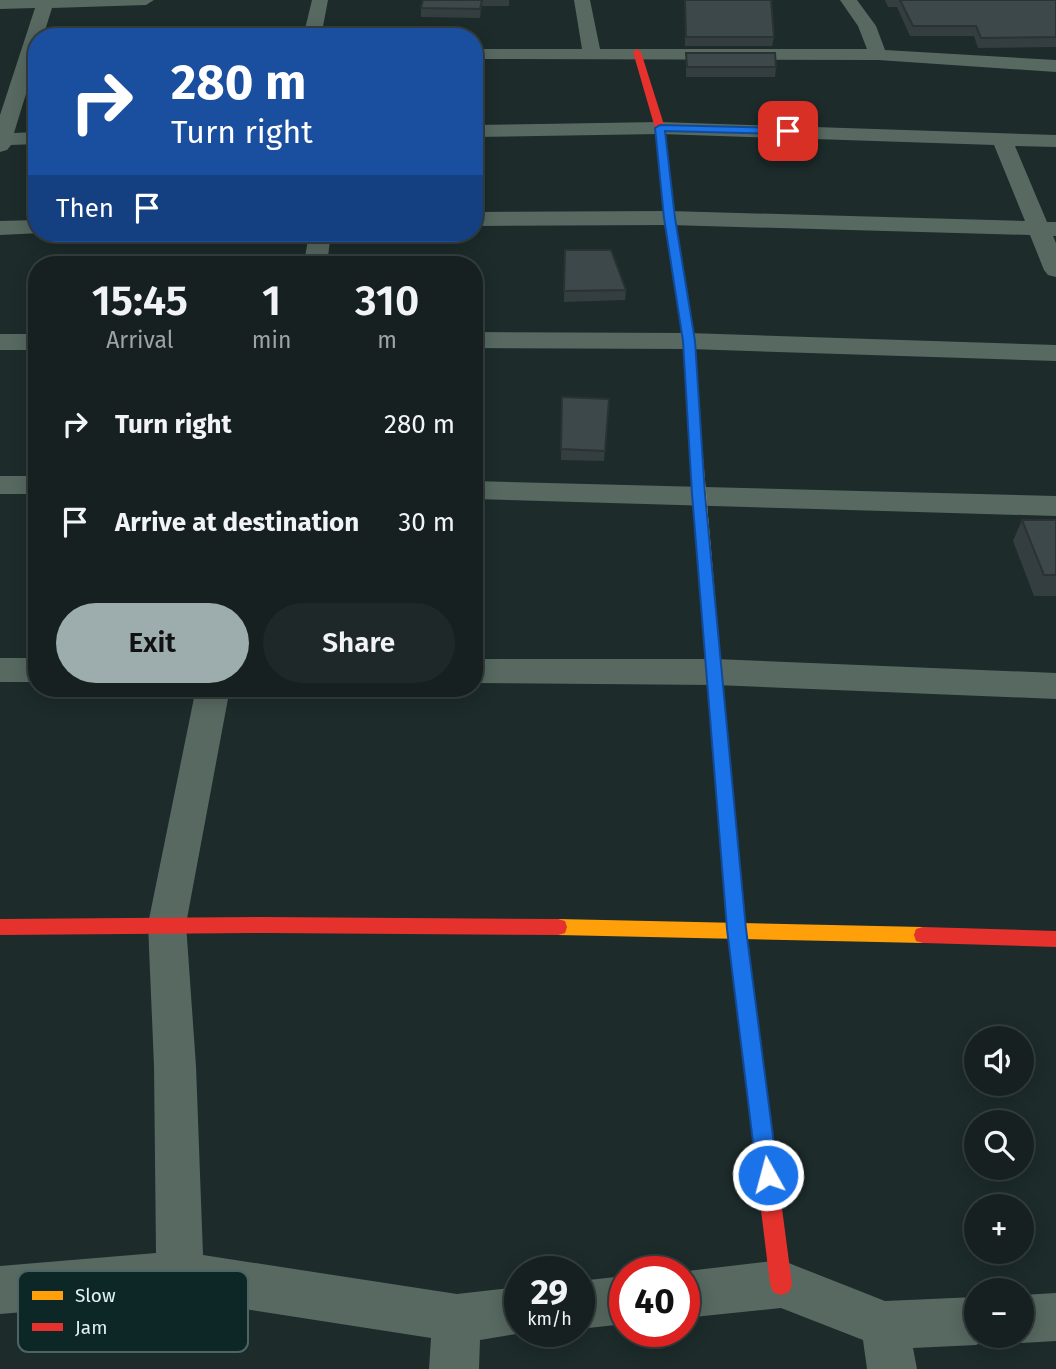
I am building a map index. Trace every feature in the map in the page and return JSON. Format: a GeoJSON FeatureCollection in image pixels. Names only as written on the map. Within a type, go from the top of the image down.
{"type":"FeatureCollection","features":[{"type":"Feature","properties":{"kind":"street"},"geometry":{"type":"LineString","coordinates":[[0,4],[146,0]]}},
{"type":"Feature","properties":{"kind":"street"},"geometry":{"type":"LineString","coordinates":[[314,28],[320,0]]}},
{"type":"Feature","properties":{"kind":"street"},"geometry":{"type":"LineString","coordinates":[[582,0],[592,52]]}},
{"type":"Feature","properties":{"kind":"street"},"geometry":{"type":"LineString","coordinates":[[848,0],[867,26],[878,55]]}},
{"type":"Feature","properties":{"kind":"street"},"geometry":{"type":"LineString","coordinates":[[40,28],[46,2]]}},
{"type":"Feature","properties":{"kind":"street"},"geometry":{"type":"LineString","coordinates":[[637,52],[660,128],[669,218],[689,341],[698,494],[736,929],[781,1284]]}},
{"type":"Feature","properties":{"kind":"street"},"geometry":{"type":"LineString","coordinates":[[483,54],[637,52],[878,55],[1056,66]]}},
{"type":"Feature","properties":{"kind":"street"},"geometry":{"type":"LineString","coordinates":[[0,66],[28,65]]}},
{"type":"Feature","properties":{"kind":"street"},"geometry":{"type":"LineString","coordinates":[[28,73],[1,141],[28,139]]}},
{"type":"Feature","properties":{"kind":"street"},"geometry":{"type":"LineString","coordinates":[[483,131],[660,128],[1056,141]]}},
{"type":"Feature","properties":{"kind":"street"},"geometry":{"type":"LineString","coordinates":[[1002,139],[1047,229],[1056,270]]}},
{"type":"Feature","properties":{"kind":"street"},"geometry":{"type":"LineString","coordinates":[[483,219],[669,218],[1047,229]]}},
{"type":"Feature","properties":{"kind":"street"},"geometry":{"type":"LineString","coordinates":[[0,228],[28,227]]}},
{"type":"Feature","properties":{"kind":"street"},"geometry":{"type":"LineString","coordinates":[[483,340],[689,341],[1056,353]]}},
{"type":"Feature","properties":{"kind":"street"},"geometry":{"type":"LineString","coordinates":[[0,342],[28,342]]}},
{"type":"Feature","properties":{"kind":"street"},"geometry":{"type":"LineString","coordinates":[[0,485],[28,485]]}},
{"type":"Feature","properties":{"kind":"street"},"geometry":{"type":"LineString","coordinates":[[483,490],[698,494],[1056,506]]}},
{"type":"Feature","properties":{"kind":"street"},"geometry":{"type":"LineString","coordinates":[[0,670],[28,670]]}},
{"type":"Feature","properties":{"kind":"street"},"geometry":{"type":"LineString","coordinates":[[483,670],[715,672],[1056,685]]}},
{"type":"Feature","properties":{"kind":"street"},"geometry":{"type":"LineString","coordinates":[[180,1271],[175,1066],[167,924],[211,697]]}},
{"type":"Feature","properties":{"kind":"street"},"geometry":{"type":"LineString","coordinates":[[0,927],[167,924],[736,929],[1056,939]]}},
{"type":"Feature","properties":{"kind":"street"},"geometry":{"type":"LineString","coordinates":[[700,1292],[781,1284],[889,1347],[964,1325]]}},
{"type":"Feature","properties":{"kind":"street"},"geometry":{"type":"LineString","coordinates":[[248,1286],[457,1318],[504,1313]]}},
{"type":"Feature","properties":{"kind":"street"},"geometry":{"type":"LineString","coordinates":[[0,1290],[18,1288]]}},
{"type":"Feature","properties":{"kind":"street"},"geometry":{"type":"LineString","coordinates":[[1034,1318],[1056,1317]]}},
{"type":"Feature","properties":{"kind":"street"},"geometry":{"type":"LineString","coordinates":[[454,1369],[457,1318]]}},
{"type":"Feature","properties":{"kind":"building"},"geometry":{"type":"Polygon","coordinates":[[[423,0],[482,0],[480,9],[421,8],[423,0]]]}},
{"type":"Feature","properties":{"kind":"building"},"geometry":{"type":"Polygon","coordinates":[[[685,0],[771,0],[774,37],[686,37],[685,0]]]}},
{"type":"Feature","properties":{"kind":"building"},"geometry":{"type":"Polygon","coordinates":[[[900,0],[1056,0],[1056,37],[981,38],[976,26],[913,26],[900,0]]]}},
{"type":"Feature","properties":{"kind":"building"},"geometry":{"type":"Polygon","coordinates":[[[686,53],[775,53],[776,67],[687,67],[686,53]]]}},
{"type":"Feature","properties":{"kind":"building"},"geometry":{"type":"Polygon","coordinates":[[[565,250],[611,250],[626,290],[564,291],[565,250]]]}},
{"type":"Feature","properties":{"kind":"building"},"geometry":{"type":"Polygon","coordinates":[[[562,397],[609,399],[605,451],[561,449],[562,397]]]}},
{"type":"Feature","properties":{"kind":"building"},"geometry":{"type":"Polygon","coordinates":[[[1022,520],[1056,520],[1056,575],[1044,575],[1022,520]]]}},
{"type":"Feature","properties":{"kind":"traffic: slow"},"geometry":{"type":"LineString","coordinates":[[692,400],[722,768]]}},
{"type":"Feature","properties":{"kind":"traffic: slow"},"geometry":{"type":"LineString","coordinates":[[558,927],[923,935]]}},
{"type":"Feature","properties":{"kind":"traffic: jam"},"geometry":{"type":"LineString","coordinates":[[637,52],[660,128],[669,218],[689,341],[692,400]]}},
{"type":"Feature","properties":{"kind":"traffic: jam"},"geometry":{"type":"LineString","coordinates":[[722,768],[736,929],[781,1284]]}},
{"type":"Feature","properties":{"kind":"traffic: jam"},"geometry":{"type":"LineString","coordinates":[[0,927],[558,927]]}},
{"type":"Feature","properties":{"kind":"traffic: jam"},"geometry":{"type":"LineString","coordinates":[[923,935],[1056,939]]}},
{"type":"Feature","properties":{"kind":"route"},"geometry":{"type":"LineString","coordinates":[[768,1175],[736,929],[698,494],[689,341],[669,218],[660,128],[788,131]]}}]}
